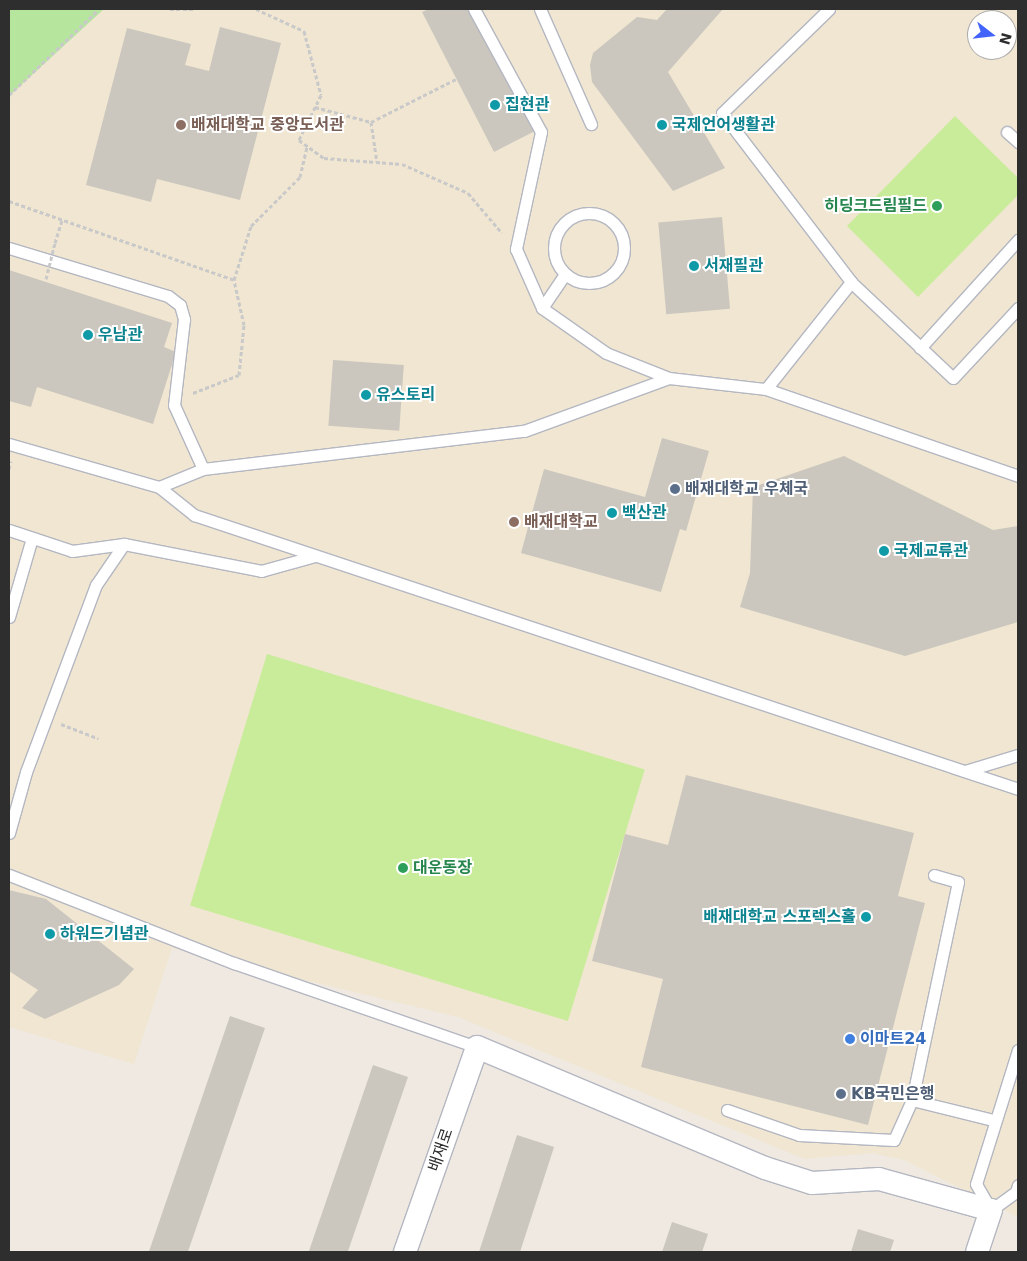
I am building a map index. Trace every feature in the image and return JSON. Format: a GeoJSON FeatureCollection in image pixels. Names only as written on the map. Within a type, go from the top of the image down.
{"type":"FeatureCollection","features":[{"type":"Feature","properties":{"kind":"street"},"geometry":{"type":"LineString","coordinates":[[477,1047],[765,1168],[812,1184],[880,1179],[991,1210],[978,1252]]}},
{"type":"Feature","properties":{"kind":"street","name":"배재로"},"geometry":{"type":"LineString","coordinates":[[405,1252],[477,1047]]}},
{"type":"Feature","properties":{"kind":"lane"},"geometry":{"type":"LineString","coordinates":[[474,9],[541,132],[516,249],[542,308],[606,353],[669,378],[766,389],[1018,476]]}},
{"type":"Feature","properties":{"kind":"lane"},"geometry":{"type":"LineString","coordinates":[[540,9],[591,124]]}},
{"type":"Feature","properties":{"kind":"lane"},"geometry":{"type":"LineString","coordinates":[[829,9],[722,112],[851,282],[953,378],[1018,308]]}},
{"type":"Feature","properties":{"kind":"lane"},"geometry":{"type":"LineString","coordinates":[[1007,132],[1018,142]]}},
{"type":"Feature","properties":{"kind":"lane"},"geometry":{"type":"LineString","coordinates":[[596,213],[616,224],[624,246],[618,269],[598,282],[587,283],[565,274],[558,265],[554,243],[564,222],[574,216],[596,213]]}},
{"type":"Feature","properties":{"kind":"lane"},"geometry":{"type":"LineString","coordinates":[[920,348],[1018,240]]}},
{"type":"Feature","properties":{"kind":"lane"},"geometry":{"type":"LineString","coordinates":[[9,248],[168,296],[180,305],[184,319],[175,400],[203,469]]}},
{"type":"Feature","properties":{"kind":"lane"},"geometry":{"type":"LineString","coordinates":[[542,308],[565,274]]}},
{"type":"Feature","properties":{"kind":"lane"},"geometry":{"type":"LineString","coordinates":[[766,389],[851,282]]}},
{"type":"Feature","properties":{"kind":"lane"},"geometry":{"type":"LineString","coordinates":[[159,487],[203,469],[524,431],[669,378]]}},
{"type":"Feature","properties":{"kind":"lane"},"geometry":{"type":"LineString","coordinates":[[9,444],[159,487],[194,515],[1018,789]]}},
{"type":"Feature","properties":{"kind":"lane"},"geometry":{"type":"LineString","coordinates":[[9,530],[72,551],[124,544],[261,571],[315,556]]}},
{"type":"Feature","properties":{"kind":"lane"},"geometry":{"type":"LineString","coordinates":[[9,617],[32,538]]}},
{"type":"Feature","properties":{"kind":"lane"},"geometry":{"type":"LineString","coordinates":[[9,834],[46,719],[96,585],[124,544]]}},
{"type":"Feature","properties":{"kind":"lane"},"geometry":{"type":"LineString","coordinates":[[965,772],[1018,755]]}},
{"type":"Feature","properties":{"kind":"lane"},"geometry":{"type":"LineString","coordinates":[[9,874],[234,963],[477,1047]]}},
{"type":"Feature","properties":{"kind":"lane"},"geometry":{"type":"LineString","coordinates":[[727,1110],[799,1135],[894,1140],[912,1100],[958,882],[934,875]]}},
{"type":"Feature","properties":{"kind":"lane"},"geometry":{"type":"LineString","coordinates":[[1018,1050],[993,1120],[976,1184],[991,1210],[1016,1192],[1018,1184]]}},
{"type":"Feature","properties":{"kind":"lane"},"geometry":{"type":"LineString","coordinates":[[912,1100],[993,1120]]}},
{"type":"Feature","properties":{"kind":"path"},"geometry":{"type":"LineString","coordinates":[[9,95],[99,9]]}},
{"type":"Feature","properties":{"kind":"path"},"geometry":{"type":"LineString","coordinates":[[170,9],[195,9]]}},
{"type":"Feature","properties":{"kind":"path"},"geometry":{"type":"LineString","coordinates":[[256,9],[304,31],[321,95],[299,140],[324,158],[402,164],[468,193],[516,249]]}},
{"type":"Feature","properties":{"kind":"path"},"geometry":{"type":"LineString","coordinates":[[315,107],[371,122],[456,79]]}},
{"type":"Feature","properties":{"kind":"path"},"geometry":{"type":"LineString","coordinates":[[371,122],[377,162]]}},
{"type":"Feature","properties":{"kind":"path"},"geometry":{"type":"LineString","coordinates":[[175,400],[239,375],[244,325],[234,280],[252,226],[300,178],[307,146]]}},
{"type":"Feature","properties":{"kind":"path"},"geometry":{"type":"LineString","coordinates":[[9,201],[234,280]]}},
{"type":"Feature","properties":{"kind":"path"},"geometry":{"type":"LineString","coordinates":[[45,280],[62,220]]}},
{"type":"Feature","properties":{"kind":"path"},"geometry":{"type":"LineString","coordinates":[[46,719],[98,738]]}},
{"type":"Feature","properties":{"kind":"shaded area","name":"배재대학교"},"geometry":{"type":"Polygon","coordinates":[[[104,9],[1018,9],[1018,1217],[904,1160],[872,1153],[805,1159],[458,1017],[172,948],[134,1064],[9,1027],[9,96],[104,9]]]}},
{"type":"Feature","properties":{"kind":"green space"},"geometry":{"type":"Polygon","coordinates":[[[9,9],[104,9],[9,96],[9,9]]]}},
{"type":"Feature","properties":{"kind":"green space","name":"히딩크드림필드"},"geometry":{"type":"Polygon","coordinates":[[[955,116],[1018,178],[1018,195],[918,297],[847,226],[955,116]]]}},
{"type":"Feature","properties":{"kind":"green space","name":"대운동장"},"geometry":{"type":"Polygon","coordinates":[[[267,654],[645,769],[568,1021],[190,906],[267,654]]]}},
{"type":"Feature","properties":{"kind":"building","name":"집현관"},"geometry":{"type":"Polygon","coordinates":[[[429,9],[472,9],[535,131],[494,152],[422,12],[429,9]]]}},
{"type":"Feature","properties":{"kind":"building","name":"국제언어생활관"},"geometry":{"type":"Polygon","coordinates":[[[667,9],[723,9],[668,72],[725,168],[673,191],[592,82],[590,65],[593,53],[637,17],[657,20],[667,9]]]}},
{"type":"Feature","properties":{"kind":"building","name":"배재대학교 중앙도서관"},"geometry":{"type":"Polygon","coordinates":[[[220,27],[281,43],[240,200],[157,179],[151,202],[86,185],[127,28],[191,44],[185,65],[209,71],[220,27]]]}},
{"type":"Feature","properties":{"kind":"building","name":"서재필관"},"geometry":{"type":"Polygon","coordinates":[[[722,217],[730,309],[666,314],[658,223],[722,217]]]}},
{"type":"Feature","properties":{"kind":"building","name":"우남관"},"geometry":{"type":"Polygon","coordinates":[[[9,270],[172,323],[164,347],[176,352],[153,424],[37,387],[31,407],[9,401],[9,270]]]}},
{"type":"Feature","properties":{"kind":"building","name":"유스토리"},"geometry":{"type":"Polygon","coordinates":[[[333,360],[404,365],[399,431],[328,426],[333,360]]]}},
{"type":"Feature","properties":{"kind":"building","name":"백산관"},"geometry":{"type":"Polygon","coordinates":[[[662,438],[709,451],[686,531],[680,529],[661,592],[521,553],[544,469],[645,497],[662,438]]]}},
{"type":"Feature","properties":{"kind":"building","name":"국제교류관"},"geometry":{"type":"Polygon","coordinates":[[[844,456],[993,530],[1018,526],[1018,622],[905,656],[740,607],[750,573],[753,487],[844,456]]]}},
{"type":"Feature","properties":{"kind":"building"},"geometry":{"type":"Polygon","coordinates":[[[686,775],[914,833],[898,896],[925,903],[868,1125],[641,1067],[663,979],[592,961],[625,834],[668,845],[686,775]]]}},
{"type":"Feature","properties":{"kind":"building","name":"하워드기념관"},"geometry":{"type":"Polygon","coordinates":[[[9,890],[46,899],[134,969],[119,985],[45,1019],[22,1008],[38,990],[9,971],[9,890]]]}},
{"type":"Feature","properties":{"kind":"building"},"geometry":{"type":"Polygon","coordinates":[[[230,1016],[265,1028],[188,1252],[149,1251],[230,1016]]]}},
{"type":"Feature","properties":{"kind":"building"},"geometry":{"type":"Polygon","coordinates":[[[373,1065],[408,1077],[348,1252],[309,1251],[373,1065]]]}},
{"type":"Feature","properties":{"kind":"building"},"geometry":{"type":"Polygon","coordinates":[[[517,1135],[554,1147],[520,1252],[479,1252],[517,1135]]]}},
{"type":"Feature","properties":{"kind":"building"},"geometry":{"type":"Polygon","coordinates":[[[672,1222],[708,1234],[702,1252],[662,1252],[672,1222]]]}},
{"type":"Feature","properties":{"kind":"building"},"geometry":{"type":"Polygon","coordinates":[[[858,1229],[894,1240],[890,1252],[851,1252],[858,1229]]]}},
{"type":"Feature","properties":{"kind":"place","name":"집현관"},"geometry":{"type":"Point","coordinates":[495,105]}},
{"type":"Feature","properties":{"kind":"place","name":"배재대학교 중앙도서관"},"geometry":{"type":"Point","coordinates":[181,125]}},
{"type":"Feature","properties":{"kind":"place","name":"국제언어생활관"},"geometry":{"type":"Point","coordinates":[662,125]}},
{"type":"Feature","properties":{"kind":"place","name":"히딩크드림필드"},"geometry":{"type":"Point","coordinates":[937,206]}},
{"type":"Feature","properties":{"kind":"place","name":"서재필관"},"geometry":{"type":"Point","coordinates":[694,266]}},
{"type":"Feature","properties":{"kind":"place","name":"우남관"},"geometry":{"type":"Point","coordinates":[88,335]}},
{"type":"Feature","properties":{"kind":"place","name":"유스토리"},"geometry":{"type":"Point","coordinates":[366,395]}},
{"type":"Feature","properties":{"kind":"place","name":"배재대학교 우체국"},"geometry":{"type":"Point","coordinates":[675,489]}},
{"type":"Feature","properties":{"kind":"place","name":"백산관"},"geometry":{"type":"Point","coordinates":[612,513]}},
{"type":"Feature","properties":{"kind":"place","name":"배재대학교"},"geometry":{"type":"Point","coordinates":[514,522]}},
{"type":"Feature","properties":{"kind":"place","name":"국제교류관"},"geometry":{"type":"Point","coordinates":[884,551]}},
{"type":"Feature","properties":{"kind":"place","name":"대운동장"},"geometry":{"type":"Point","coordinates":[403,868]}},
{"type":"Feature","properties":{"kind":"place","name":"배재대학교 스포렉스홀"},"geometry":{"type":"Point","coordinates":[866,917]}},
{"type":"Feature","properties":{"kind":"place","name":"하워드기념관"},"geometry":{"type":"Point","coordinates":[50,934]}},
{"type":"Feature","properties":{"kind":"place","name":"이마트24"},"geometry":{"type":"Point","coordinates":[850,1039]}},
{"type":"Feature","properties":{"kind":"place","name":"KB국민은행"},"geometry":{"type":"Point","coordinates":[841,1094]}}]}
